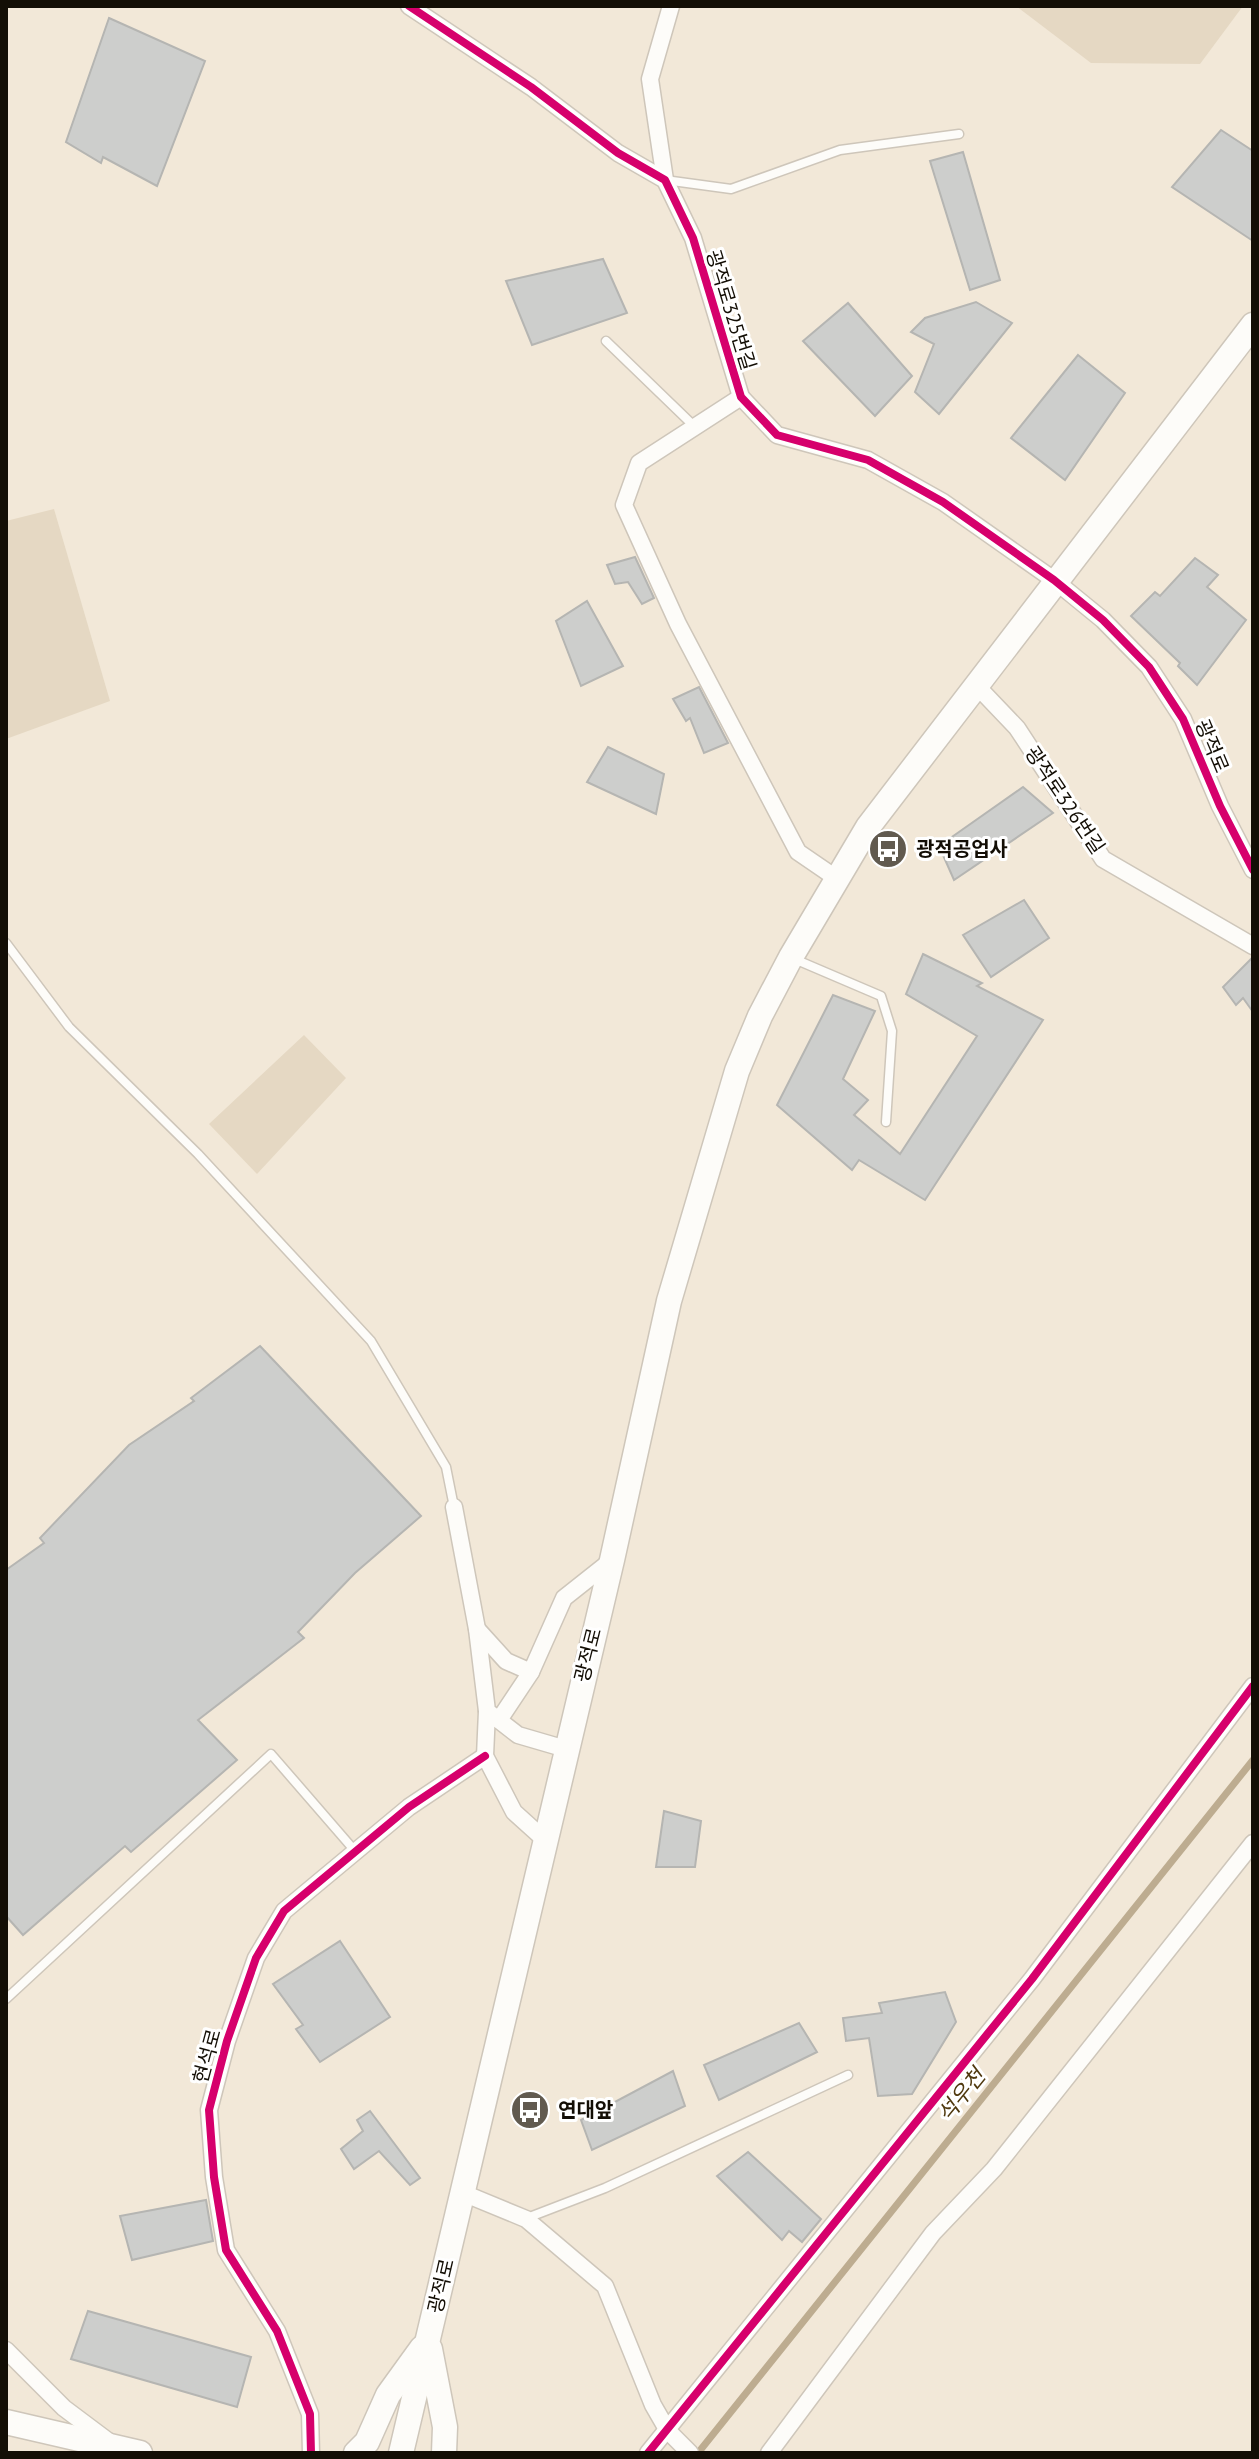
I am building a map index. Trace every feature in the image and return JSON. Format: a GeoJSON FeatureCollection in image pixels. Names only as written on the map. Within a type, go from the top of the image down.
{"type":"FeatureCollection","features":[{"type":"Feature","properties":{"kind":"main road"},"geometry":{"type":"LineString","coordinates":[[1051,585],[1253,325]]}},
{"type":"Feature","properties":{"kind":"main road","name":"광적로"},"geometry":{"type":"LineString","coordinates":[[401,2453],[612,1560],[669,1301],[732,1087],[760,1016],[836,878],[868,827],[1051,585]]}},
{"type":"Feature","properties":{"kind":"main road"},"geometry":{"type":"LineString","coordinates":[[356,2453],[367,2442],[388,2395],[428,2340]]}},
{"type":"Feature","properties":{"kind":"main road"},"geometry":{"type":"LineString","coordinates":[[428,2340],[445,2427],[444,2453]]}},
{"type":"Feature","properties":{"kind":"main road"},"geometry":{"type":"LineString","coordinates":[[6,2422],[140,2453]]}},
{"type":"Feature","properties":{"kind":"street"},"geometry":{"type":"LineString","coordinates":[[409,6],[531,87],[618,153],[665,180]]}},
{"type":"Feature","properties":{"kind":"street","name":"광적로325번길"},"geometry":{"type":"LineString","coordinates":[[671,6],[650,79],[665,180],[693,238],[741,397],[777,435],[868,460],[943,502],[1051,585]]}},
{"type":"Feature","properties":{"kind":"street"},"geometry":{"type":"LineString","coordinates":[[741,397],[639,463],[624,505],[678,624],[798,852],[836,878]]}},
{"type":"Feature","properties":{"kind":"street","name":"광적로"},"geometry":{"type":"LineString","coordinates":[[1051,585],[1103,620],[1149,667],[1183,719],[1238,845],[1253,870]]}},
{"type":"Feature","properties":{"kind":"street","name":"광적로326번길"},"geometry":{"type":"LineString","coordinates":[[980,677],[1103,859],[1211,925],[1253,946]]}},
{"type":"Feature","properties":{"kind":"street"},"geometry":{"type":"LineString","coordinates":[[454,1507],[493,1716],[485,1756],[514,1812],[545,1840]]}},
{"type":"Feature","properties":{"kind":"street"},"geometry":{"type":"LineString","coordinates":[[493,1716],[531,1672],[564,1598],[612,1560]]}},
{"type":"Feature","properties":{"kind":"street"},"geometry":{"type":"LineString","coordinates":[[477,1629],[506,1661],[531,1672]]}},
{"type":"Feature","properties":{"kind":"street"},"geometry":{"type":"LineString","coordinates":[[648,2453],[1032,1979],[1253,1686]]}},
{"type":"Feature","properties":{"kind":"street"},"geometry":{"type":"LineString","coordinates":[[493,1716],[518,1735],[566,1749]]}},
{"type":"Feature","properties":{"kind":"street","name":"현석로"},"geometry":{"type":"LineString","coordinates":[[311,2453],[310,2414],[277,2331],[226,2250],[214,2177],[209,2110],[227,2041],[256,1958],[284,1911],[409,1807],[485,1756]]}},
{"type":"Feature","properties":{"kind":"street"},"geometry":{"type":"LineString","coordinates":[[769,2453],[933,2233],[994,2169],[1253,1843]]}},
{"type":"Feature","properties":{"kind":"street"},"geometry":{"type":"LineString","coordinates":[[463,2193],[526,2219],[605,2286],[668,2431],[690,2453]]}},
{"type":"Feature","properties":{"kind":"street"},"geometry":{"type":"LineString","coordinates":[[6,2350],[64,2408],[112,2445]]}},
{"type":"Feature","properties":{"kind":"lane"},"geometry":{"type":"LineString","coordinates":[[665,180],[731,189],[840,150],[959,134]]}},
{"type":"Feature","properties":{"kind":"lane"},"geometry":{"type":"LineString","coordinates":[[606,341],[696,428]]}},
{"type":"Feature","properties":{"kind":"lane"},"geometry":{"type":"LineString","coordinates":[[6,943],[69,1027],[198,1154],[371,1341],[446,1467],[454,1507]]}},
{"type":"Feature","properties":{"kind":"lane"},"geometry":{"type":"LineString","coordinates":[[791,957],[881,996],[892,1031],[886,1122]]}},
{"type":"Feature","properties":{"kind":"lane"},"geometry":{"type":"LineString","coordinates":[[6,1999],[271,1754],[356,1852]]}},
{"type":"Feature","properties":{"kind":"lane"},"geometry":{"type":"LineString","coordinates":[[526,2219],[605,2188],[848,2075]]}},
{"type":"Feature","properties":{"kind":"shaded area"},"geometry":{"type":"Polygon","coordinates":[[[1016,6],[1243,6],[1200,64],[1091,63],[1016,6]]]}},
{"type":"Feature","properties":{"kind":"shaded area"},"geometry":{"type":"Polygon","coordinates":[[[54,509],[110,701],[6,739],[6,521],[54,509]]]}},
{"type":"Feature","properties":{"kind":"shaded area"},"geometry":{"type":"Polygon","coordinates":[[[304,1035],[346,1078],[257,1174],[209,1124],[304,1035]]]}},
{"type":"Feature","properties":{"kind":"building"},"geometry":{"type":"Polygon","coordinates":[[[109,18],[205,61],[157,186],[103,157],[101,163],[66,142],[109,18]]]}},
{"type":"Feature","properties":{"kind":"building"},"geometry":{"type":"Polygon","coordinates":[[[1221,130],[1253,151],[1253,241],[1172,187],[1221,130]]]}},
{"type":"Feature","properties":{"kind":"building"},"geometry":{"type":"Polygon","coordinates":[[[963,152],[1000,280],[970,290],[930,161],[963,152]]]}},
{"type":"Feature","properties":{"kind":"building"},"geometry":{"type":"Polygon","coordinates":[[[603,259],[627,313],[532,345],[506,281],[603,259]]]}},
{"type":"Feature","properties":{"kind":"building"},"geometry":{"type":"Polygon","coordinates":[[[976,302],[1012,323],[939,414],[915,392],[934,344],[911,332],[925,318],[976,302]]]}},
{"type":"Feature","properties":{"kind":"building"},"geometry":{"type":"Polygon","coordinates":[[[848,303],[912,376],[875,416],[803,341],[848,303]]]}},
{"type":"Feature","properties":{"kind":"building"},"geometry":{"type":"Polygon","coordinates":[[[1078,355],[1125,393],[1065,480],[1011,438],[1078,355]]]}},
{"type":"Feature","properties":{"kind":"building"},"geometry":{"type":"Polygon","coordinates":[[[635,557],[654,598],[642,604],[628,582],[615,584],[607,565],[635,557]]]}},
{"type":"Feature","properties":{"kind":"building"},"geometry":{"type":"Polygon","coordinates":[[[1195,558],[1218,575],[1207,587],[1246,620],[1197,685],[1178,666],[1180,663],[1131,616],[1155,592],[1160,596],[1195,558]]]}},
{"type":"Feature","properties":{"kind":"building"},"geometry":{"type":"Polygon","coordinates":[[[587,601],[623,666],[581,686],[556,621],[587,601]]]}},
{"type":"Feature","properties":{"kind":"building"},"geometry":{"type":"Polygon","coordinates":[[[699,687],[728,743],[704,753],[690,718],[686,721],[673,699],[699,687]]]}},
{"type":"Feature","properties":{"kind":"building"},"geometry":{"type":"Polygon","coordinates":[[[608,747],[664,774],[656,814],[587,782],[608,747]]]}},
{"type":"Feature","properties":{"kind":"building"},"geometry":{"type":"Polygon","coordinates":[[[1023,787],[1053,813],[954,880],[939,846],[1023,787]]]}},
{"type":"Feature","properties":{"kind":"building"},"geometry":{"type":"Polygon","coordinates":[[[1024,900],[1049,938],[991,977],[963,935],[1024,900]]]}},
{"type":"Feature","properties":{"kind":"building"},"geometry":{"type":"Polygon","coordinates":[[[923,954],[982,983],[977,986],[1043,1020],[925,1200],[859,1160],[852,1170],[777,1105],[833,995],[875,1011],[843,1079],[868,1100],[854,1115],[900,1154],[977,1036],[906,994],[923,954]]]}},
{"type":"Feature","properties":{"kind":"building"},"geometry":{"type":"Polygon","coordinates":[[[1253,957],[1253,1012],[1243,998],[1236,1005],[1223,987],[1253,957]]]}},
{"type":"Feature","properties":{"kind":"building"},"geometry":{"type":"Polygon","coordinates":[[[260,1346],[421,1516],[355,1573],[298,1632],[304,1638],[198,1720],[237,1760],[131,1852],[125,1846],[23,1935],[6,1916],[6,1570],[44,1543],[40,1538],[129,1445],[194,1401],[191,1398],[260,1346]]]}},
{"type":"Feature","properties":{"kind":"building"},"geometry":{"type":"Polygon","coordinates":[[[664,1811],[701,1821],[695,1867],[656,1867],[664,1811]]]}},
{"type":"Feature","properties":{"kind":"building"},"geometry":{"type":"Polygon","coordinates":[[[340,1941],[390,2017],[320,2062],[296,2029],[303,2025],[273,1984],[340,1941]]]}},
{"type":"Feature","properties":{"kind":"building"},"geometry":{"type":"Polygon","coordinates":[[[945,1992],[956,2022],[912,2094],[878,2096],[869,2038],[846,2041],[843,2018],[882,2013],[879,2003],[945,1992]]]}},
{"type":"Feature","properties":{"kind":"building"},"geometry":{"type":"Polygon","coordinates":[[[799,2023],[817,2052],[719,2100],[704,2065],[799,2023]]]}},
{"type":"Feature","properties":{"kind":"building"},"geometry":{"type":"Polygon","coordinates":[[[673,2071],[685,2106],[592,2150],[581,2120],[673,2071]]]}},
{"type":"Feature","properties":{"kind":"building"},"geometry":{"type":"Polygon","coordinates":[[[370,2111],[420,2178],[410,2185],[379,2151],[354,2169],[341,2149],[363,2131],[357,2120],[370,2111]]]}},
{"type":"Feature","properties":{"kind":"building"},"geometry":{"type":"Polygon","coordinates":[[[748,2152],[821,2219],[802,2242],[789,2231],[782,2240],[717,2176],[748,2152]]]}},
{"type":"Feature","properties":{"kind":"building"},"geometry":{"type":"Polygon","coordinates":[[[206,2200],[213,2241],[132,2260],[120,2216],[206,2200]]]}},
{"type":"Feature","properties":{"kind":"building"},"geometry":{"type":"Polygon","coordinates":[[[88,2311],[251,2357],[237,2407],[71,2359],[88,2311]]]}},
{"type":"Feature","properties":{"kind":"waterway","name":"석우천"},"geometry":{"type":"LineString","coordinates":[[698,2453],[1253,1760]]}},
{"type":"Feature","properties":{"kind":"cycle path"},"geometry":{"type":"LineString","coordinates":[[409,6],[531,87],[618,153],[665,180],[693,238],[741,397],[777,435],[868,460],[943,502],[1054,580],[1103,620],[1149,667],[1183,719],[1220,806],[1253,870]]}},
{"type":"Feature","properties":{"kind":"cycle path"},"geometry":{"type":"LineString","coordinates":[[648,2453],[1032,1979],[1253,1686]]}},
{"type":"Feature","properties":{"kind":"cycle path"},"geometry":{"type":"LineString","coordinates":[[311,2453],[310,2414],[277,2331],[226,2250],[214,2177],[209,2110],[227,2041],[256,1958],[284,1911],[409,1807],[485,1756]]}},
{"type":"Feature","properties":{"kind":"place","name":"광적공업사"},"geometry":{"type":"Point","coordinates":[888,849]}},
{"type":"Feature","properties":{"kind":"place","name":"연대앞"},"geometry":{"type":"Point","coordinates":[530,2110]}}]}
